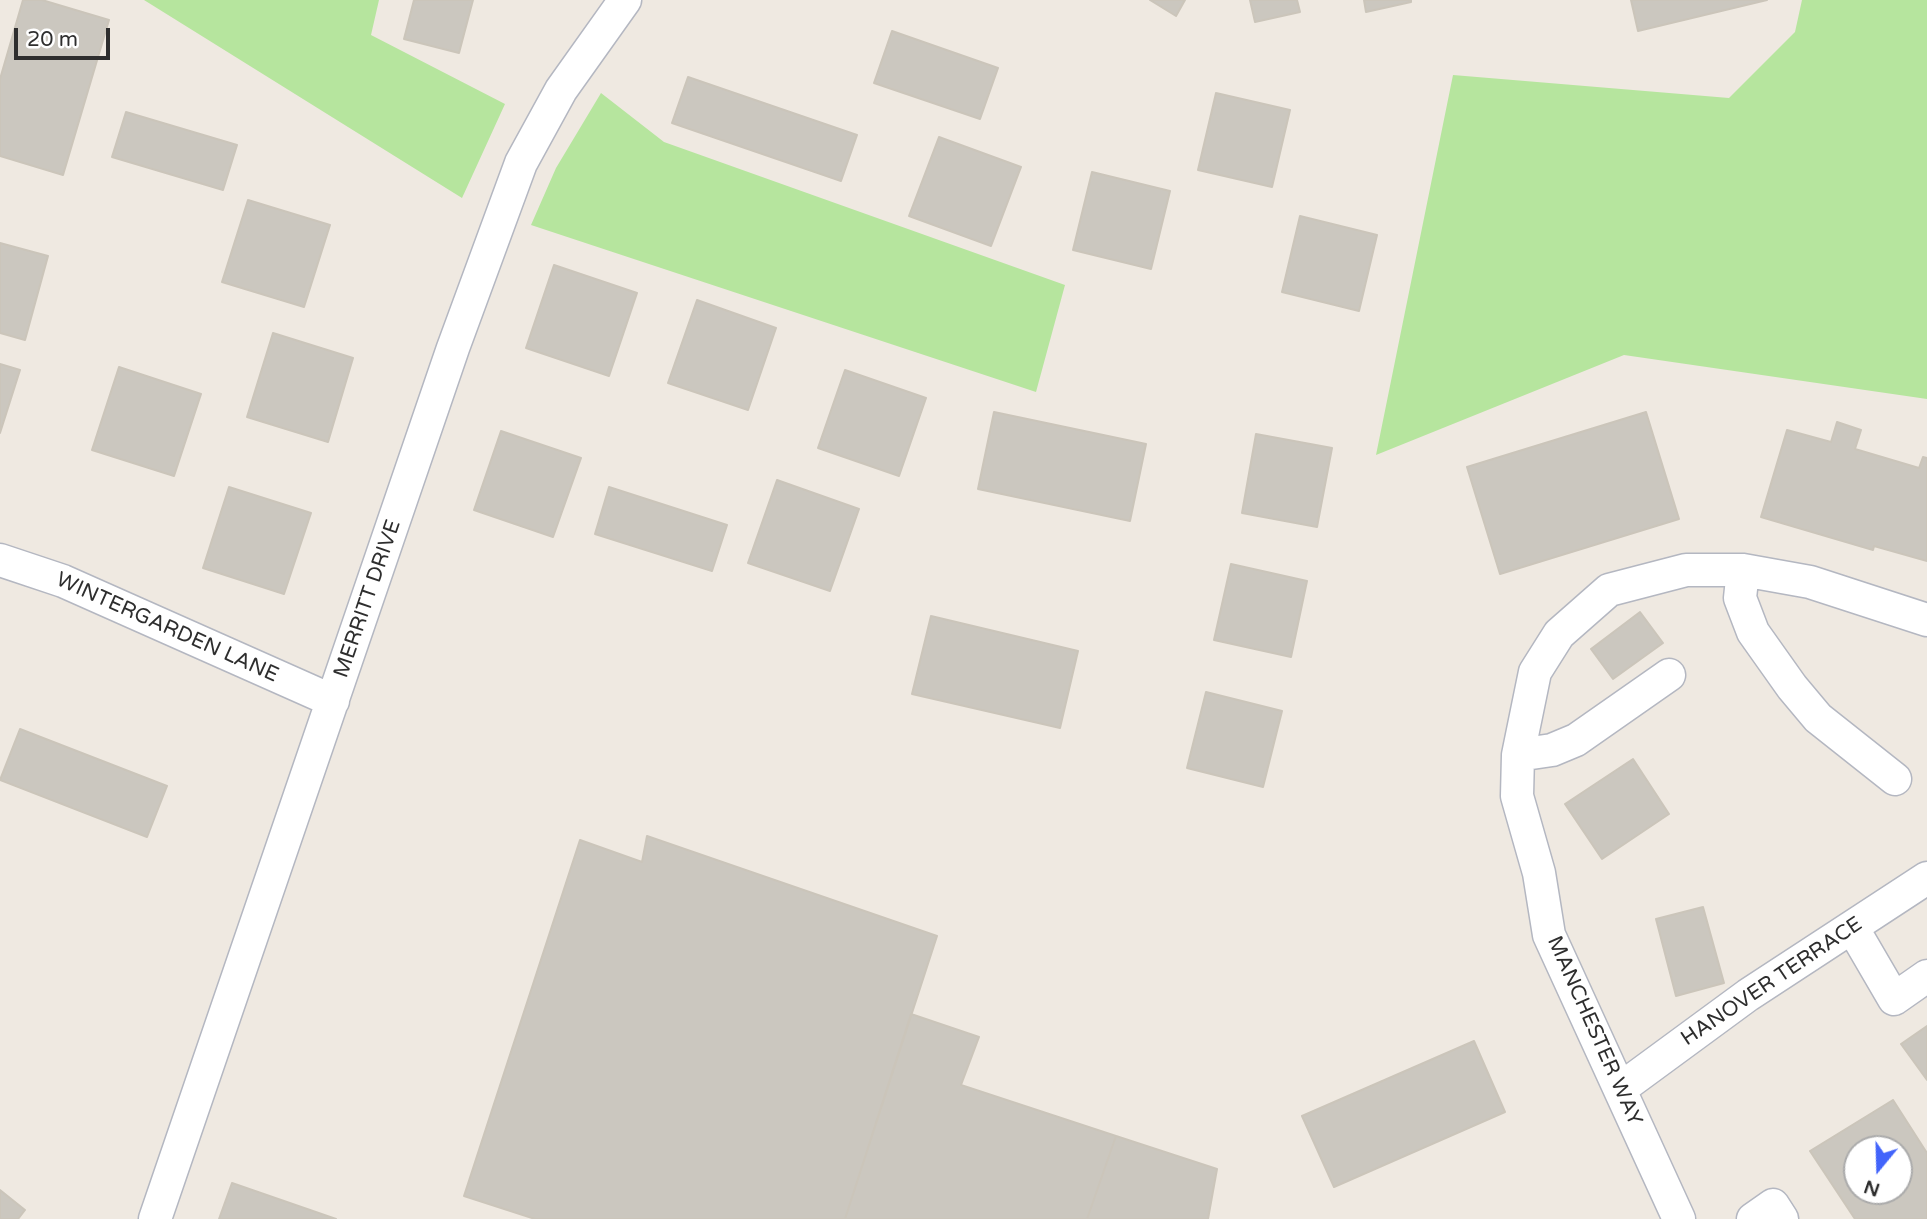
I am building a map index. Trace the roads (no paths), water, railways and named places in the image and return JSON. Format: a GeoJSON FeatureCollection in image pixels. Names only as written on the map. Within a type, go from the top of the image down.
{"type":"FeatureCollection","features":[{"type":"Feature","properties":{"kind":"street","name":"MERRITT DRIVE"},"geometry":{"type":"LineString","coordinates":[[155,1219],[453,348],[521,163],[561,90],[625,0]]}},
{"type":"Feature","properties":{"kind":"street","name":"WINTERGARDEN LANE"},"geometry":{"type":"LineString","coordinates":[[0,560],[63,581],[333,701]]}},
{"type":"Feature","properties":{"kind":"street","name":"MANCHESTER WAY"},"geometry":{"type":"LineString","coordinates":[[1679,1219],[1549,935],[1539,873],[1517,796],[1518,755],[1535,672],[1559,634],[1609,590],[1686,570],[1743,570]]}},
{"type":"Feature","properties":{"kind":"street"},"geometry":{"type":"LineString","coordinates":[[1895,779],[1818,718],[1792,687],[1753,632],[1740,598],[1743,570],[1810,582],[1927,620]]}},
{"type":"Feature","properties":{"kind":"street"},"geometry":{"type":"LineString","coordinates":[[1518,755],[1552,750],[1576,740],[1669,675]]}},
{"type":"Feature","properties":{"kind":"street","name":"HANOVER TERRACE"},"geometry":{"type":"LineString","coordinates":[[1620,1089],[1748,995],[1927,878]]}},
{"type":"Feature","properties":{"kind":"street"},"geometry":{"type":"LineString","coordinates":[[1852,927],[1894,999],[1927,976]]}},
{"type":"Feature","properties":{"kind":"street"},"geometry":{"type":"LineString","coordinates":[[1753,1219],[1773,1205],[1782,1219]]}}]}
